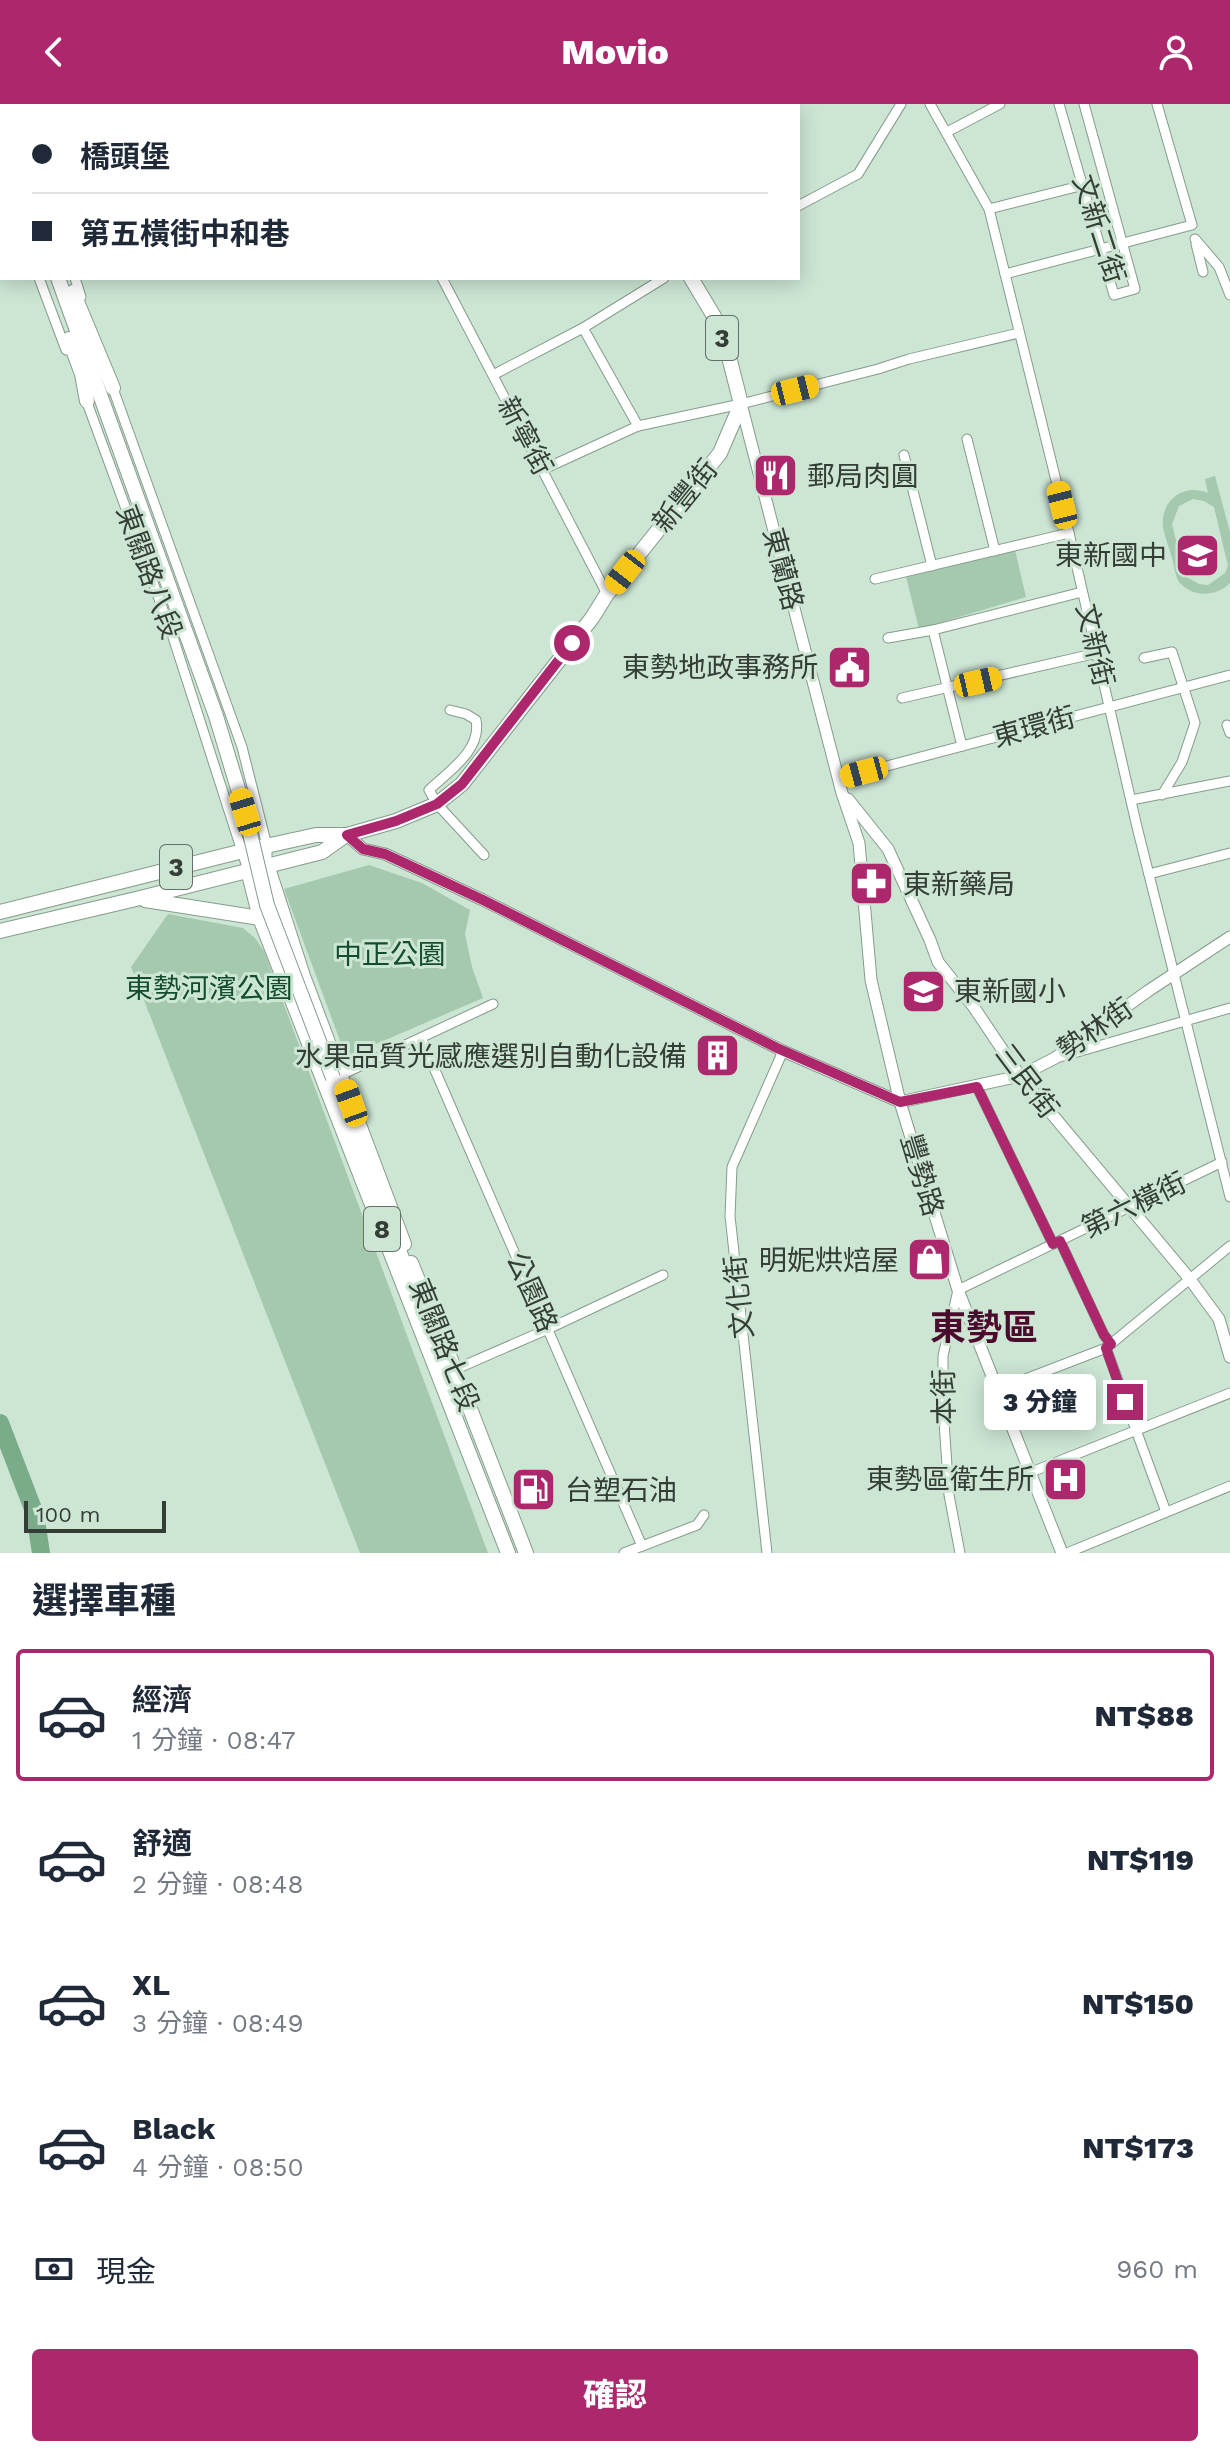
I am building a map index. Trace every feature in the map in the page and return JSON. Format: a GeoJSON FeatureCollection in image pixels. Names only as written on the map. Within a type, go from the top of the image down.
{"type":"FeatureCollection","features":[{"type":"Feature","properties":{"kind":"main road"},"geometry":{"type":"LineString","coordinates":[[49,280],[82,374],[87,401]]}},
{"type":"Feature","properties":{"kind":"main road"},"geometry":{"type":"LineString","coordinates":[[59,280],[216,716],[245,812],[267,905],[337,1077],[438,1352],[440,1376]]}},
{"type":"Feature","properties":{"kind":"main road"},"geometry":{"type":"LineString","coordinates":[[68,280],[113,388]]}},
{"type":"Feature","properties":{"kind":"main road","name":"東蘭路"},"geometry":{"type":"LineString","coordinates":[[692,280],[714,315],[741,404]]}},
{"type":"Feature","properties":{"kind":"main road","name":"新豐街"},"geometry":{"type":"LineString","coordinates":[[347,835],[396,821],[437,804],[462,784],[592,618],[607,594],[720,453],[741,404]]}},
{"type":"Feature","properties":{"kind":"main road","name":"3"},"geometry":{"type":"LineString","coordinates":[[0,912],[243,851],[316,835],[347,835]]}},
{"type":"Feature","properties":{"kind":"main road","name":"3"},"geometry":{"type":"LineString","coordinates":[[0,931],[322,852],[347,835]]}},
{"type":"Feature","properties":{"kind":"main road","name":"東關路七段"},"geometry":{"type":"LineString","coordinates":[[267,865],[337,1077],[526,1553]]}},
{"type":"Feature","properties":{"kind":"main road","name":"東關路七段"},"geometry":{"type":"LineString","coordinates":[[248,870],[260,918],[508,1553]]}},
{"type":"Feature","properties":{"kind":"main road"},"geometry":{"type":"LineString","coordinates":[[136,899],[260,918]]}},
{"type":"Feature","properties":{"kind":"main road"},"geometry":{"type":"LineString","coordinates":[[285,982],[303,976]]}},
{"type":"Feature","properties":{"kind":"main road"},"geometry":{"type":"LineString","coordinates":[[438,1352],[455,1370]]}},
{"type":"Feature","properties":{"kind":"street"},"geometry":{"type":"LineString","coordinates":[[800,205],[858,174],[901,104]]}},
{"type":"Feature","properties":{"kind":"street","name":"文新街"},"geometry":{"type":"LineString","coordinates":[[930,104],[989,209],[1230,1197]]}},
{"type":"Feature","properties":{"kind":"street"},"geometry":{"type":"LineString","coordinates":[[947,132],[1000,104]]}},
{"type":"Feature","properties":{"kind":"street","name":"文新二街"},"geometry":{"type":"LineString","coordinates":[[1059,104],[1114,295],[1135,289],[1084,104]]}},
{"type":"Feature","properties":{"kind":"street"},"geometry":{"type":"LineString","coordinates":[[1157,104],[1203,272]]}},
{"type":"Feature","properties":{"kind":"street"},"geometry":{"type":"LineString","coordinates":[[989,209],[1084,185]]}},
{"type":"Feature","properties":{"kind":"street"},"geometry":{"type":"LineString","coordinates":[[1005,274],[1192,225]]}},
{"type":"Feature","properties":{"kind":"street"},"geometry":{"type":"LineString","coordinates":[[1195,239],[1219,267],[1230,295]]}},
{"type":"Feature","properties":{"kind":"street","name":"東關路八段"},"geometry":{"type":"LineString","coordinates":[[40,280],[173,637],[248,870]]}},
{"type":"Feature","properties":{"kind":"street","name":"東關路八段"},"geometry":{"type":"LineString","coordinates":[[76,280],[242,747],[267,846],[267,865]]}},
{"type":"Feature","properties":{"kind":"street","name":"新寧街"},"geometry":{"type":"LineString","coordinates":[[443,280],[607,594]]}},
{"type":"Feature","properties":{"kind":"street"},"geometry":{"type":"LineString","coordinates":[[493,375],[583,328],[661,280]]}},
{"type":"Feature","properties":{"kind":"street"},"geometry":{"type":"LineString","coordinates":[[583,328],[638,426]]}},
{"type":"Feature","properties":{"kind":"street","name":"新豐街"},"geometry":{"type":"LineString","coordinates":[[542,470],[638,426],[741,404],[1019,333]]}},
{"type":"Feature","properties":{"kind":"street","name":"東蘭路"},"geometry":{"type":"LineString","coordinates":[[741,404],[838,779],[859,843],[871,980],[900,1102]]}},
{"type":"Feature","properties":{"kind":"street"},"geometry":{"type":"LineString","coordinates":[[967,439],[995,551]]}},
{"type":"Feature","properties":{"kind":"street"},"geometry":{"type":"LineString","coordinates":[[904,455],[932,566]]}},
{"type":"Feature","properties":{"kind":"street"},"geometry":{"type":"LineString","coordinates":[[875,579],[1069,533]]}},
{"type":"Feature","properties":{"kind":"street"},"geometry":{"type":"LineString","coordinates":[[888,638],[933,630],[1082,592]]}},
{"type":"Feature","properties":{"kind":"street"},"geometry":{"type":"LineString","coordinates":[[933,630],[962,746]]}},
{"type":"Feature","properties":{"kind":"street"},"geometry":{"type":"LineString","coordinates":[[1144,658],[1172,652],[1195,723],[1182,762],[1162,795]]}},
{"type":"Feature","properties":{"kind":"street"},"geometry":{"type":"LineString","coordinates":[[902,698],[1097,653]]}},
{"type":"Feature","properties":{"kind":"street","name":"東環街"},"geometry":{"type":"LineString","coordinates":[[838,779],[1230,675]]}},
{"type":"Feature","properties":{"kind":"street"},"geometry":{"type":"LineString","coordinates":[[450,710],[476,720],[478,732],[473,747],[429,790],[437,804],[484,855]]}},
{"type":"Feature","properties":{"kind":"street"},"geometry":{"type":"LineString","coordinates":[[1131,800],[1230,781]]}},
{"type":"Feature","properties":{"kind":"street","name":"三民街"},"geometry":{"type":"LineString","coordinates":[[842,793],[888,849],[938,962],[973,1006],[1020,1076],[1189,1278],[1219,1319],[1230,1357]]}},
{"type":"Feature","properties":{"kind":"street","name":"豐勢路"},"geometry":{"type":"LineString","coordinates":[[347,835],[363,849],[385,854],[483,900],[783,1051],[900,1102],[958,1290],[1029,1473],[1064,1553]]}},
{"type":"Feature","properties":{"kind":"street"},"geometry":{"type":"LineString","coordinates":[[1149,874],[1230,853]]}},
{"type":"Feature","properties":{"kind":"street","name":"勢林街"},"geometry":{"type":"LineString","coordinates":[[900,1102],[1020,1076],[1055,1058],[1230,937]]}},
{"type":"Feature","properties":{"kind":"street"},"geometry":{"type":"LineString","coordinates":[[337,1077],[493,1004]]}},
{"type":"Feature","properties":{"kind":"street"},"geometry":{"type":"LineString","coordinates":[[1055,1058],[1230,1008]]}},
{"type":"Feature","properties":{"kind":"street","name":"公園路"},"geometry":{"type":"LineString","coordinates":[[421,1038],[642,1546]]}},
{"type":"Feature","properties":{"kind":"street","name":"文化街"},"geometry":{"type":"LineString","coordinates":[[767,1553],[730,1216],[732,1167],[783,1051]]}},
{"type":"Feature","properties":{"kind":"street"},"geometry":{"type":"LineString","coordinates":[[977,1087],[1104,1335],[1166,1512]]}},
{"type":"Feature","properties":{"kind":"street","name":"第六橫街"},"geometry":{"type":"LineString","coordinates":[[958,1290],[1222,1162]]}},
{"type":"Feature","properties":{"kind":"street"},"geometry":{"type":"LineString","coordinates":[[997,1390],[1108,1346],[1230,1246]]}},
{"type":"Feature","properties":{"kind":"street"},"geometry":{"type":"LineString","coordinates":[[440,1376],[663,1275]]}},
{"type":"Feature","properties":{"kind":"street","name":"本街"},"geometry":{"type":"LineString","coordinates":[[958,1290],[943,1356],[943,1407],[949,1495],[960,1553]]}},
{"type":"Feature","properties":{"kind":"street"},"geometry":{"type":"LineString","coordinates":[[1029,1473],[1230,1393]]}},
{"type":"Feature","properties":{"kind":"street"},"geometry":{"type":"LineString","coordinates":[[1064,1553],[1230,1486]]}},
{"type":"Feature","properties":{"kind":"street"},"geometry":{"type":"LineString","coordinates":[[494,1518],[510,1512]]}},
{"type":"Feature","properties":{"kind":"street"},"geometry":{"type":"LineString","coordinates":[[624,1553],[697,1525],[704,1515]]}},
{"type":"Feature","properties":{"kind":"green space"},"geometry":{"type":"Polygon","coordinates":[[[1215,476],[1230,532],[1230,583],[1218,591],[1204,594],[1191,591],[1179,582],[1163,517],[1170,502],[1182,492],[1199,490],[1208,493],[1205,479],[1215,476]],[[1193,499],[1179,506],[1172,524],[1185,576],[1208,585],[1225,573],[1228,566],[1214,507],[1193,499]]]}},
{"type":"Feature","properties":{"kind":"green space"},"geometry":{"type":"Polygon","coordinates":[[[1015,550],[1026,597],[919,629],[906,577],[1015,550]]]}},
{"type":"Feature","properties":{"kind":"green space","name":"中正公園"},"geometry":{"type":"Polygon","coordinates":[[[369,865],[422,883],[470,910],[465,934],[483,998],[346,1057],[284,889],[369,865]]]}},
{"type":"Feature","properties":{"kind":"green space","name":"東勢河濱公園"},"geometry":{"type":"Polygon","coordinates":[[[168,914],[243,928],[264,951],[488,1553],[360,1553],[131,967],[168,914]]]}},
{"type":"Feature","properties":{"kind":"waterway"},"geometry":{"type":"LineString","coordinates":[[0,1423],[35,1514],[41,1553]]}},
{"type":"Feature","properties":{"kind":"place","name":"郵局肉圓"},"geometry":{"type":"Point","coordinates":[776,476]}},
{"type":"Feature","properties":{"kind":"place","name":"東新國中"},"geometry":{"type":"Point","coordinates":[1198,555]}},
{"type":"Feature","properties":{"kind":"place","name":"東勢地政事務所"},"geometry":{"type":"Point","coordinates":[849,667]}},
{"type":"Feature","properties":{"kind":"place","name":"東新藥局"},"geometry":{"type":"Point","coordinates":[872,884]}},
{"type":"Feature","properties":{"kind":"place","name":"東新國小"},"geometry":{"type":"Point","coordinates":[923,991]}},
{"type":"Feature","properties":{"kind":"place","name":"水果品質光感應選別自動化設備"},"geometry":{"type":"Point","coordinates":[718,1056]}},
{"type":"Feature","properties":{"kind":"place","name":"明妮烘焙屋"},"geometry":{"type":"Point","coordinates":[930,1260]}},
{"type":"Feature","properties":{"kind":"place","name":"東勢區衛生所"},"geometry":{"type":"Point","coordinates":[1065,1479]}},
{"type":"Feature","properties":{"kind":"place","name":"台塑石油"},"geometry":{"type":"Point","coordinates":[534,1490]}},
{"type":"Feature","properties":{"kind":"district","name":"東勢區"},"geometry":{"type":"Point","coordinates":[984,1328]}},
{"type":"Feature","properties":{"kind":"route"},"geometry":{"type":"LineString","coordinates":[[572,643],[462,784],[437,804],[396,821],[347,835],[363,849],[385,854],[483,900],[777,1048],[900,1102],[977,1087],[1053,1244],[1060,1241],[1111,1344],[1106,1348],[1125,1402]]}}]}
